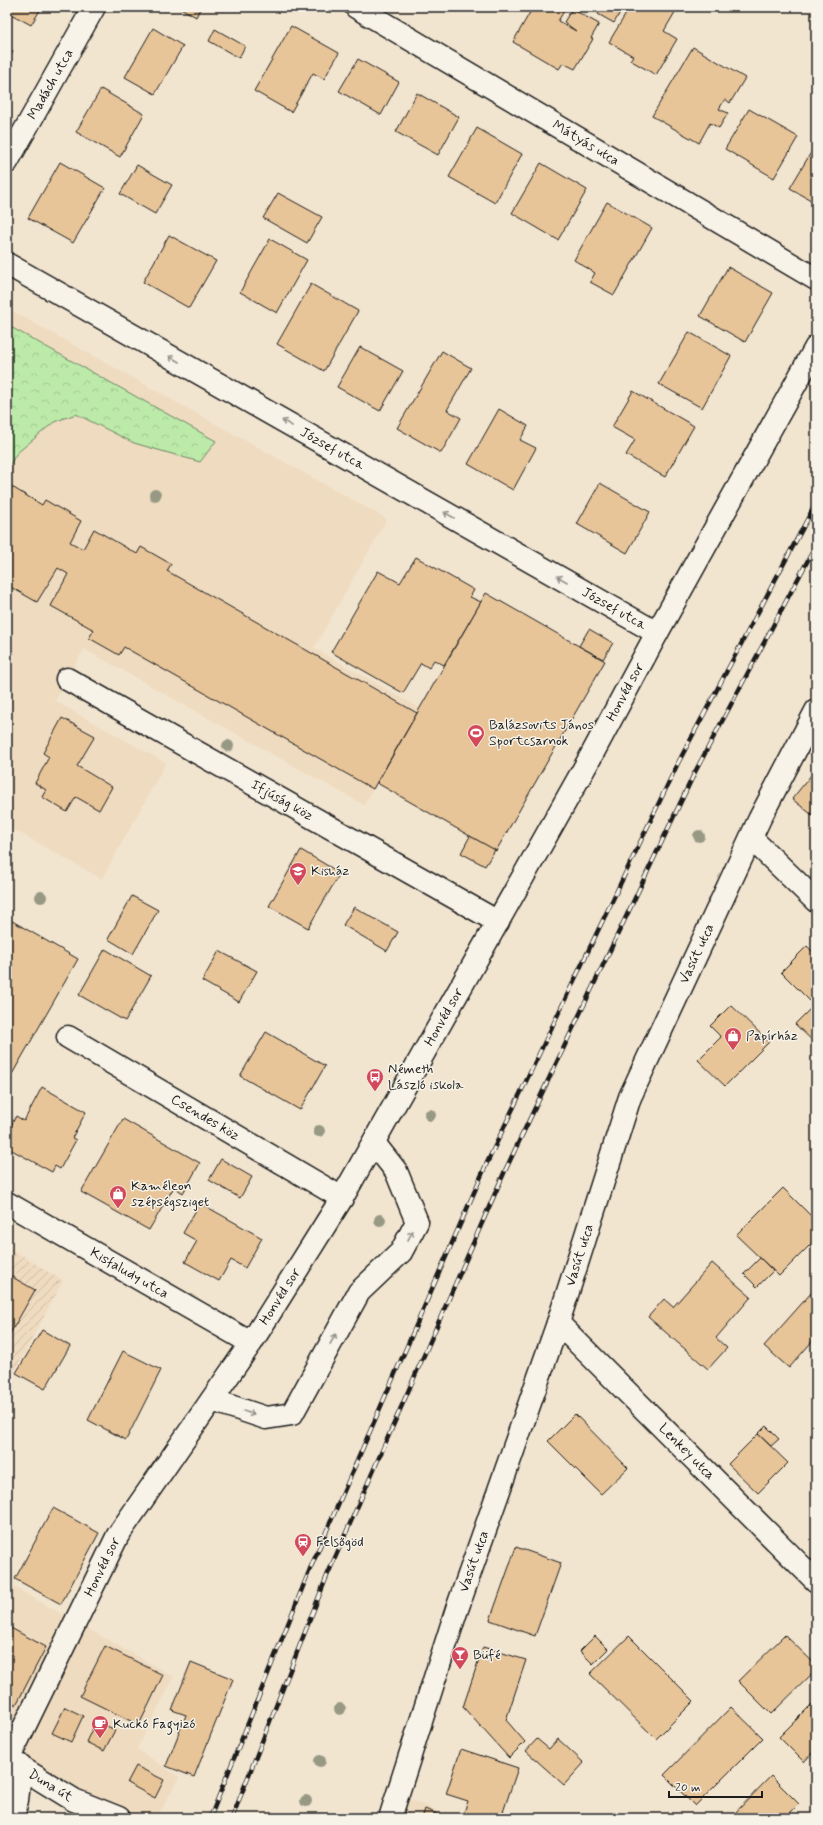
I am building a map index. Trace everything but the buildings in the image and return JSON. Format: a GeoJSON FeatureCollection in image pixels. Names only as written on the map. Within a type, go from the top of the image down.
{"type":"FeatureCollection","features":[{"type":"Feature","properties":{"kind":"street","name":"Madách utca"},"geometry":{"type":"LineString","coordinates":[[7,162],[94,7]]}},
{"type":"Feature","properties":{"kind":"street","name":"Mátyás utca"},"geometry":{"type":"LineString","coordinates":[[356,7],[816,279]]}},
{"type":"Feature","properties":{"kind":"street","name":"József utca"},"geometry":{"type":"LineString","coordinates":[[7,264],[657,633]]}},
{"type":"Feature","properties":{"kind":"street","name":"Honvéd sor"},"geometry":{"type":"LineString","coordinates":[[12,1818],[17,1800],[12,1762],[118,1535],[251,1343],[342,1198],[590,758],[657,633],[816,347]]}},
{"type":"Feature","properties":{"kind":"street","name":"Ifjúság köz"},"geometry":{"type":"LineString","coordinates":[[67,679],[498,922]]}},
{"type":"Feature","properties":{"kind":"street","name":"Vasút utca"},"geometry":{"type":"LineString","coordinates":[[390,1818],[456,1612],[558,1323],[630,1097],[751,838],[816,711]]}},
{"type":"Feature","properties":{"kind":"street"},"geometry":{"type":"LineString","coordinates":[[751,838],[816,901]]}},
{"type":"Feature","properties":{"kind":"street","name":"Csendes köz"},"geometry":{"type":"LineString","coordinates":[[68,1037],[342,1198]]}},
{"type":"Feature","properties":{"kind":"street"},"geometry":{"type":"LineString","coordinates":[[212,1400],[266,1418],[292,1414],[359,1292],[401,1252],[417,1222],[396,1171],[374,1143]]}},
{"type":"Feature","properties":{"kind":"street","name":"Kisfaludy utca"},"geometry":{"type":"LineString","coordinates":[[7,1203],[251,1343]]}},
{"type":"Feature","properties":{"kind":"street","name":"Lenkey utca"},"geometry":{"type":"LineString","coordinates":[[558,1323],[816,1581]]}},
{"type":"Feature","properties":{"kind":"street","name":"Duna út"},"geometry":{"type":"LineString","coordinates":[[12,1762],[74,1800],[119,1818]]}},
{"type":"Feature","properties":{"kind":"shaded area"},"geometry":{"type":"Polygon","coordinates":[[[7,308],[387,519],[314,648],[420,708],[364,805],[84,649],[55,701],[166,763],[102,879],[7,826],[7,308]]]}},
{"type":"Feature","properties":{"kind":"shaded area"},"geometry":{"type":"Polygon","coordinates":[[[7,1246],[63,1281],[7,1385],[7,1246]]]}},
{"type":"Feature","properties":{"kind":"shaded area"},"geometry":{"type":"Polygon","coordinates":[[[7,1583],[174,1677],[137,1749],[179,1777],[157,1818],[90,1818],[9,1777],[7,1784],[7,1583]]]}},
{"type":"Feature","properties":{"kind":"shaded area"},"geometry":{"type":"Polygon","coordinates":[[[407,1798],[455,1818],[400,1818],[407,1798]]]}},
{"type":"Feature","properties":{"kind":"green space"},"geometry":{"type":"Polygon","coordinates":[[[7,325],[216,441],[200,462],[134,443],[76,414],[54,422],[17,453],[7,469],[7,325]]]}},
{"type":"Feature","properties":{"kind":"railway"},"geometry":{"type":"LineString","coordinates":[[210,1818],[310,1569],[486,1165],[678,763],[816,503]]}},
{"type":"Feature","properties":{"kind":"railway"},"geometry":{"type":"LineString","coordinates":[[232,1818],[327,1576],[504,1173],[695,772],[816,545]]}},
{"type":"Feature","properties":{"kind":"place","name":"Balázsovits János Sportcsarnok"},"geometry":{"type":"Point","coordinates":[476,748]}},
{"type":"Feature","properties":{"kind":"place","name":"Kisház"},"geometry":{"type":"Point","coordinates":[298,886]}},
{"type":"Feature","properties":{"kind":"place","name":"Papírház"},"geometry":{"type":"Point","coordinates":[733,1051]}},
{"type":"Feature","properties":{"kind":"place","name":"Németh László iskola"},"geometry":{"type":"Point","coordinates":[375,1092]}},
{"type":"Feature","properties":{"kind":"place","name":"Kaméleon szépségsziget"},"geometry":{"type":"Point","coordinates":[118,1209]}},
{"type":"Feature","properties":{"kind":"place","name":"Felsőgöd"},"geometry":{"type":"Point","coordinates":[303,1557]}},
{"type":"Feature","properties":{"kind":"place","name":"Büfé"},"geometry":{"type":"Point","coordinates":[460,1670]}},
{"type":"Feature","properties":{"kind":"place","name":"Kuckó Fagyizó"},"geometry":{"type":"Point","coordinates":[100,1739]}}]}
